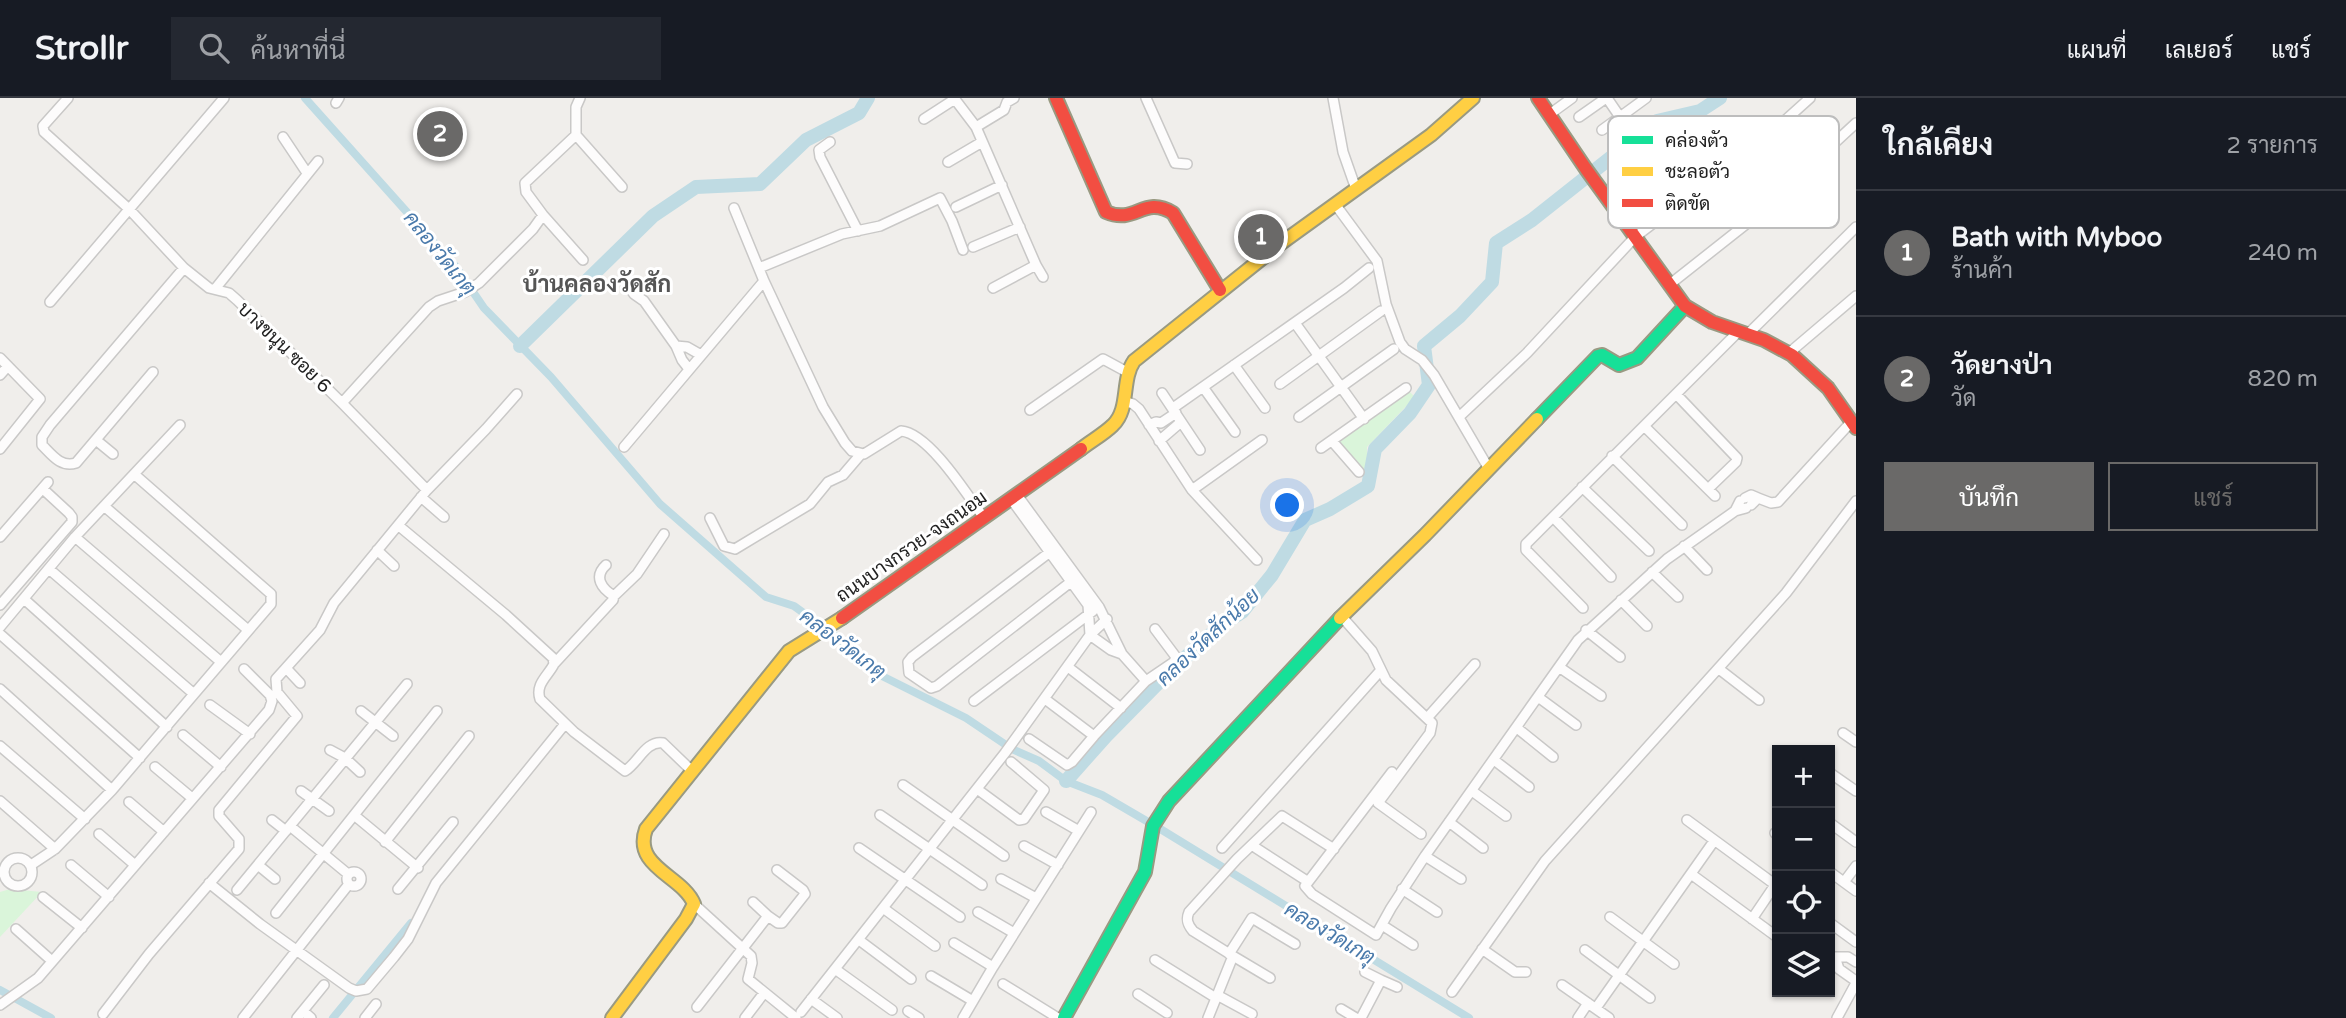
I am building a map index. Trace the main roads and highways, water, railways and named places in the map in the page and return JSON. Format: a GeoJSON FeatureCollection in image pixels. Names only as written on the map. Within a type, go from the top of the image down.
{"type":"FeatureCollection","features":[{"type":"Feature","properties":{"kind":"waterway","name":"คลองวัดเกตุ"},"geometry":{"type":"LineString","coordinates":[[305,98],[456,267],[484,308],[551,377],[660,504],[766,597],[794,606],[838,638],[882,676],[966,718],[1012,749],[1039,761],[1066,781],[1102,795],[1469,1018]]}},
{"type":"Feature","properties":{"kind":"waterway"},"geometry":{"type":"LineString","coordinates":[[520,346],[653,216],[696,187],[760,184],[806,140],[859,113],[868,98]]}},
{"type":"Feature","properties":{"kind":"waterway","name":"คลองวัดสักน้อย"},"geometry":{"type":"LineString","coordinates":[[1678,116],[1700,111],[1720,98]]}},
{"type":"Feature","properties":{"kind":"waterway","name":"คลองวัดสักน้อย"},"geometry":{"type":"LineString","coordinates":[[1066,781],[1163,678],[1219,627],[1242,612],[1272,575],[1305,520],[1330,509],[1368,486],[1375,449],[1410,413],[1429,385],[1424,346],[1460,316],[1492,282],[1496,243],[1532,220],[1608,160]]}},
{"type":"Feature","properties":{"kind":"waterway"},"geometry":{"type":"LineString","coordinates":[[333,1018],[411,923]]}},
{"type":"Feature","properties":{"kind":"waterway"},"geometry":{"type":"LineString","coordinates":[[0,990],[51,1018]]}},
{"type":"Feature","properties":{"kind":"place","name":"วัดยางป่า"},"geometry":{"type":"Point","coordinates":[440,134]}},
{"type":"Feature","properties":{"kind":"place","name":"Bath with Myboo"},"geometry":{"type":"Point","coordinates":[1261,237]}},
{"type":"Feature","properties":{"kind":"district","name":"บ้านคลองวัดสัก"},"geometry":{"type":"Point","coordinates":[597,284]}}]}
